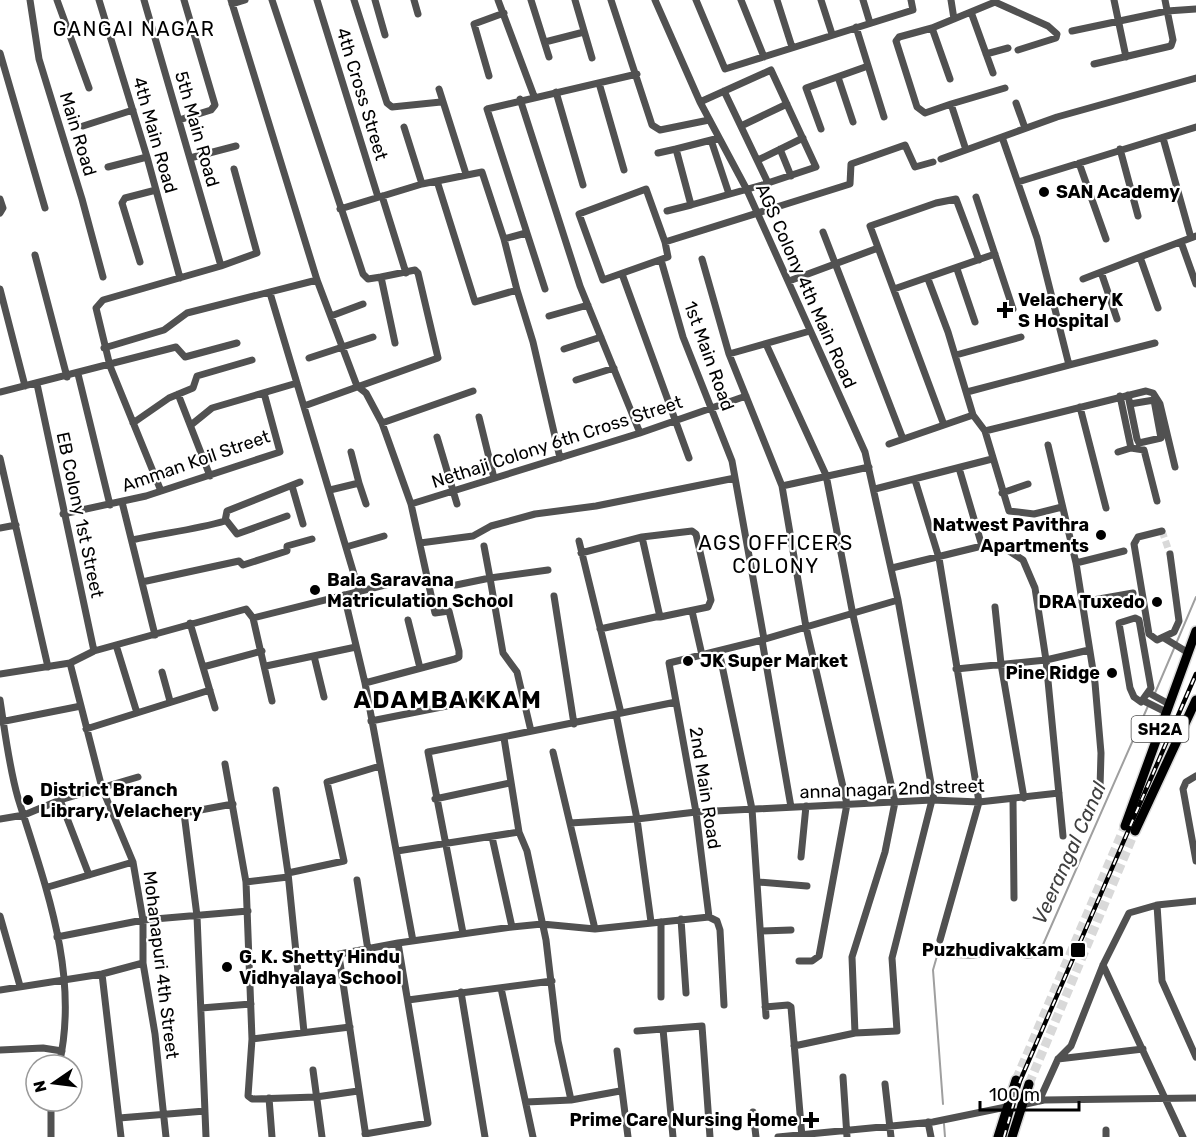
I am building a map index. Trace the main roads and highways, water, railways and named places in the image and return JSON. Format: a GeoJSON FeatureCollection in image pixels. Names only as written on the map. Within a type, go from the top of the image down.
{"type":"FeatureCollection","features":[{"type":"Feature","properties":{"kind":"main road","name":"SH2A"},"geometry":{"type":"LineString","coordinates":[[1125,826],[1168,708],[1182,647],[1196,632]]}},
{"type":"Feature","properties":{"kind":"main road","name":"SH2A"},"geometry":{"type":"LineString","coordinates":[[1135,831],[1196,700]]}},
{"type":"Feature","properties":{"kind":"main road"},"geometry":{"type":"LineString","coordinates":[[1138,793],[1152,798]]}},
{"type":"Feature","properties":{"kind":"main road"},"geometry":{"type":"LineString","coordinates":[[998,1137],[1016,1080]]}},
{"type":"Feature","properties":{"kind":"main road"},"geometry":{"type":"LineString","coordinates":[[1012,1137],[1029,1084]]}},
{"type":"Feature","properties":{"kind":"waterway","name":"Veerangal Canal"},"geometry":{"type":"LineString","coordinates":[[1155,693],[1196,597]]}},
{"type":"Feature","properties":{"kind":"waterway","name":"Veerangal Canal"},"geometry":{"type":"LineString","coordinates":[[943,1104],[933,970],[937,956],[972,958],[1001,953],[1028,958],[1038,956],[1148,706]]}},
{"type":"Feature","properties":{"kind":"waterway","name":"Veerangal Canal"},"geometry":{"type":"LineString","coordinates":[[944,1124],[945,1137]]}},
{"type":"Feature","properties":{"kind":"tunnel"},"geometry":{"type":"LineString","coordinates":[[1162,531],[1170,554]]}},
{"type":"Feature","properties":{"kind":"tunnel"},"geometry":{"type":"LineString","coordinates":[[1016,1080],[1125,826]]}},
{"type":"Feature","properties":{"kind":"tunnel"},"geometry":{"type":"LineString","coordinates":[[1029,1084],[1135,831]]}},
{"type":"Feature","properties":{"kind":"railway"},"geometry":{"type":"LineString","coordinates":[[1004,1137],[1020,1081],[1196,674]]}},
{"type":"Feature","properties":{"kind":"place","name":"SAN Academy"},"geometry":{"type":"Point","coordinates":[1044,192]}},
{"type":"Feature","properties":{"kind":"place","name":"Velachery K S Hospital"},"geometry":{"type":"Point","coordinates":[1005,310]}},
{"type":"Feature","properties":{"kind":"place","name":"Natwest Pavithra Apartments"},"geometry":{"type":"Point","coordinates":[1101,535]}},
{"type":"Feature","properties":{"kind":"place","name":"Bala Saravana Matriculation School"},"geometry":{"type":"Point","coordinates":[315,590]}},
{"type":"Feature","properties":{"kind":"place","name":"DRA Tuxedo"},"geometry":{"type":"Point","coordinates":[1157,602]}},
{"type":"Feature","properties":{"kind":"place","name":"JK Super Market"},"geometry":{"type":"Point","coordinates":[688,661]}},
{"type":"Feature","properties":{"kind":"place","name":"Pine Ridge"},"geometry":{"type":"Point","coordinates":[1112,673]}},
{"type":"Feature","properties":{"kind":"place","name":"District Branch Library, Velachery"},"geometry":{"type":"Point","coordinates":[28,800]}},
{"type":"Feature","properties":{"kind":"place","name":"Puzhudivakkam"},"geometry":{"type":"Point","coordinates":[1078,950]}},
{"type":"Feature","properties":{"kind":"place","name":"G. K. Shetty Hindu Vidhyalaya School"},"geometry":{"type":"Point","coordinates":[227,967]}},
{"type":"Feature","properties":{"kind":"place","name":"Prime Care Nursing Home"},"geometry":{"type":"Point","coordinates":[811,1120]}},
{"type":"Feature","properties":{"kind":"district","name":"GANGAI NAGAR"},"geometry":{"type":"Point","coordinates":[134,29]}},
{"type":"Feature","properties":{"kind":"district","name":"AGS OFFICERS COLONY"},"geometry":{"type":"Point","coordinates":[776,554]}},
{"type":"Feature","properties":{"kind":"district","name":"ADAMBAKKAM"},"geometry":{"type":"Point","coordinates":[448,700]}}]}
